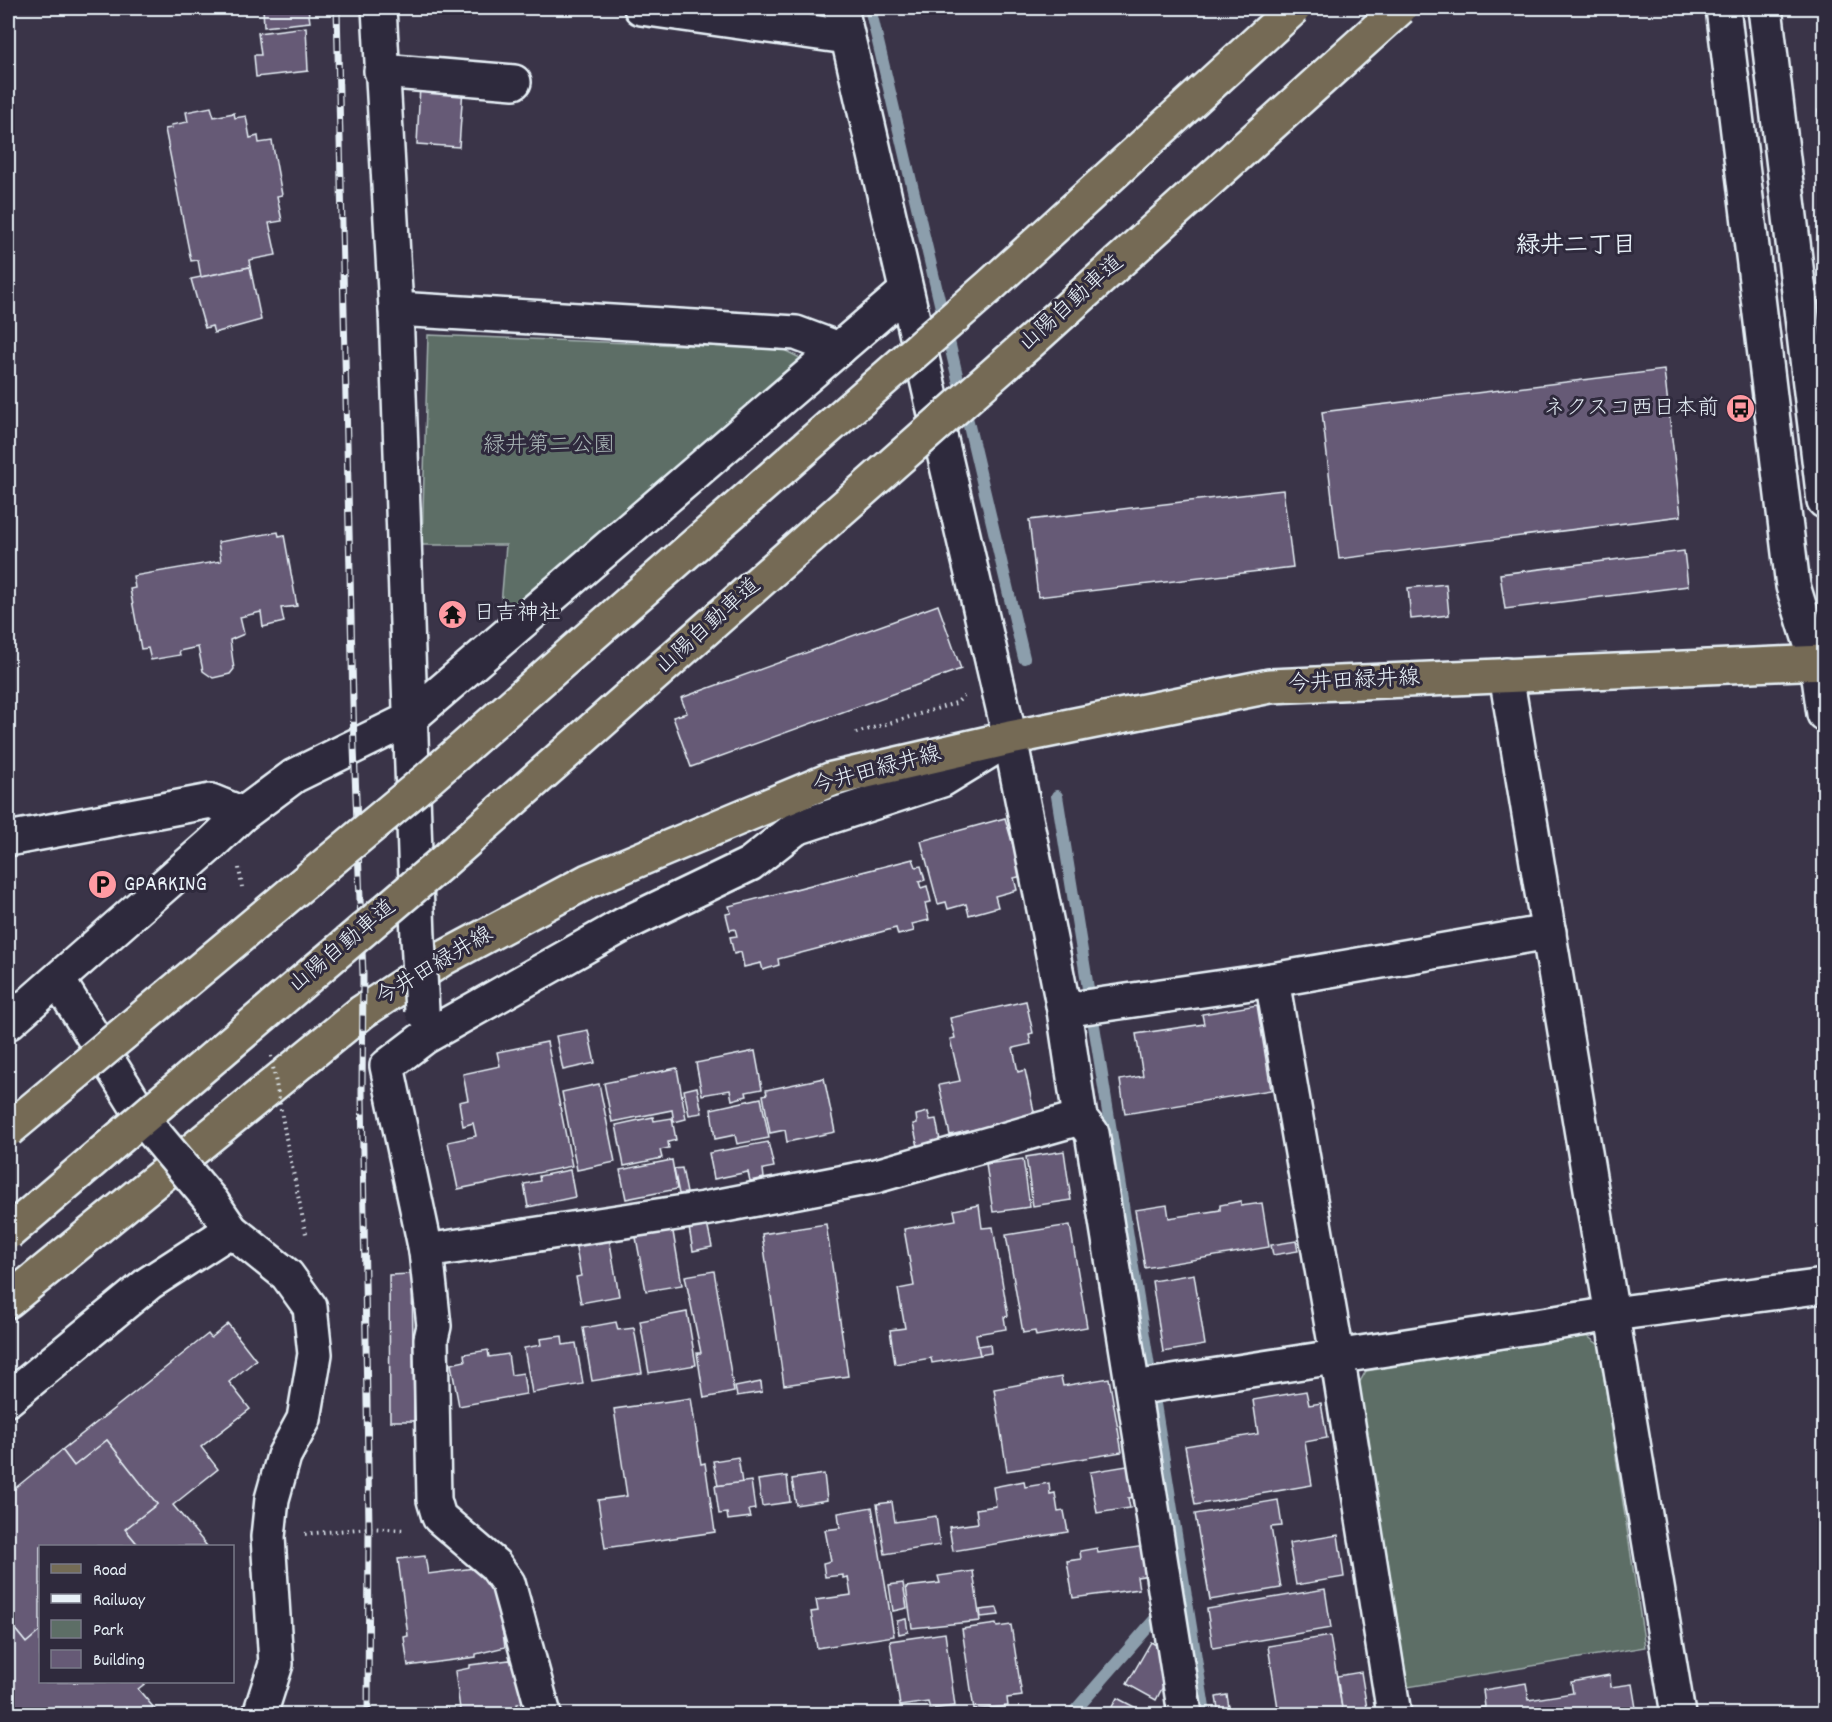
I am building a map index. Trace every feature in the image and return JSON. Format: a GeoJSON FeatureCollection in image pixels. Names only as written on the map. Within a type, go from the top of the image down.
{"type":"FeatureCollection","features":[{"type":"Feature","properties":{"kind":"main road"},"geometry":{"type":"LineString","coordinates":[[8,1131],[437,771],[990,286],[1294,8]]}},
{"type":"Feature","properties":{"kind":"main road","name":"山陽自動車道"},"geometry":{"type":"LineString","coordinates":[[8,1233],[444,861],[1028,344],[1400,8]]}},
{"type":"Feature","properties":{"kind":"main road","name":"今井田緑井線"},"geometry":{"type":"LineString","coordinates":[[8,1302],[362,1012],[444,957],[588,881],[832,779],[1010,738],[1270,686],[1821,663]]}},
{"type":"Feature","properties":{"kind":"street"},"geometry":{"type":"LineString","coordinates":[[379,8],[396,309],[408,720],[424,1024]]}},
{"type":"Feature","properties":{"kind":"street"},"geometry":{"type":"LineString","coordinates":[[641,8],[844,22],[1010,738],[1064,1010],[1080,1118],[1092,1133],[1185,1714]]}},
{"type":"Feature","properties":{"kind":"street"},"geometry":{"type":"LineString","coordinates":[[1723,8],[1793,586],[1821,663]]}},
{"type":"Feature","properties":{"kind":"street"},"geometry":{"type":"LineString","coordinates":[[1765,8],[1778,135],[1824,501]]}},
{"type":"Feature","properties":{"kind":"street"},"geometry":{"type":"LineString","coordinates":[[381,70],[514,82]]}},
{"type":"Feature","properties":{"kind":"street"},"geometry":{"type":"LineString","coordinates":[[8,1023],[243,814],[294,776],[408,720],[905,292]]}},
{"type":"Feature","properties":{"kind":"street"},"geometry":{"type":"LineString","coordinates":[[396,309],[796,333],[839,349]]}},
{"type":"Feature","properties":{"kind":"street"},"geometry":{"type":"LineString","coordinates":[[1824,630],[1821,663],[1824,714]]}},
{"type":"Feature","properties":{"kind":"street"},"geometry":{"type":"LineString","coordinates":[[1506,675],[1678,1714]]}},
{"type":"Feature","properties":{"kind":"street"},"geometry":{"type":"LineString","coordinates":[[544,1714],[508,1583],[495,1565],[439,1517],[434,1500],[432,1339],[434,1326],[426,1251],[387,1066],[424,1024],[750,864],[796,828],[942,780],[1010,738]]}},
{"type":"Feature","properties":{"kind":"street"},"geometry":{"type":"LineString","coordinates":[[8,839],[211,801],[243,814]]}},
{"type":"Feature","properties":{"kind":"street"},"geometry":{"type":"LineString","coordinates":[[1064,1010],[1272,980],[1549,932]]}},
{"type":"Feature","properties":{"kind":"street"},"geometry":{"type":"LineString","coordinates":[[58,980],[150,1128],[212,1202],[231,1230],[287,1275],[310,1307],[315,1354],[304,1419],[284,1456],[272,1499],[268,1537],[276,1664],[260,1714]]}},
{"type":"Feature","properties":{"kind":"street"},"geometry":{"type":"LineString","coordinates":[[1272,980],[1337,1355],[1394,1714]]}},
{"type":"Feature","properties":{"kind":"street"},"geometry":{"type":"LineString","coordinates":[[426,1251],[704,1209],[876,1176],[1080,1118]]}},
{"type":"Feature","properties":{"kind":"street"},"geometry":{"type":"LineString","coordinates":[[8,1399],[149,1283],[231,1230]]}},
{"type":"Feature","properties":{"kind":"street"},"geometry":{"type":"LineString","coordinates":[[1134,1388],[1613,1314],[1824,1286]]}},
{"type":"Feature","properties":{"kind":"path"},"geometry":{"type":"LineString","coordinates":[[269,1050],[306,1234]]}},
{"type":"Feature","properties":{"kind":"path"},"geometry":{"type":"LineString","coordinates":[[297,1534],[369,1528],[405,1530],[439,1517]]}},
{"type":"Feature","properties":{"kind":"green space","name":"緑井第二公園"},"geometry":{"type":"Polygon","coordinates":[[[428,335],[782,349],[812,364],[499,629],[506,545],[422,545],[428,335]]]}},
{"type":"Feature","properties":{"kind":"green space"},"geometry":{"type":"Polygon","coordinates":[[[1587,1336],[1599,1345],[1645,1647],[1408,1687],[1358,1385],[1366,1371],[1587,1336]]]}},
{"type":"Feature","properties":{"kind":"building"},"geometry":{"type":"Polygon","coordinates":[[[263,8],[308,8],[310,22],[264,27],[263,8]]]}},
{"type":"Feature","properties":{"kind":"building"},"geometry":{"type":"Polygon","coordinates":[[[306,27],[308,71],[256,77],[254,55],[261,55],[258,33],[306,27]]]}},
{"type":"Feature","properties":{"kind":"building"},"geometry":{"type":"Polygon","coordinates":[[[420,85],[463,88],[459,147],[417,144],[420,85]]]}},
{"type":"Feature","properties":{"kind":"building"},"geometry":{"type":"Polygon","coordinates":[[[211,107],[214,117],[234,113],[235,118],[246,116],[250,138],[258,136],[259,143],[272,141],[282,195],[277,196],[282,221],[269,223],[276,255],[249,260],[250,267],[201,277],[198,260],[191,261],[165,129],[172,128],[171,125],[188,122],[186,112],[211,107]]]}},
{"type":"Feature","properties":{"kind":"building"},"geometry":{"type":"Polygon","coordinates":[[[1824,109],[1824,154],[1818,110],[1824,109]]]}},
{"type":"Feature","properties":{"kind":"building"},"geometry":{"type":"Polygon","coordinates":[[[250,267],[261,320],[214,333],[212,326],[205,328],[191,279],[250,267]]]}},
{"type":"Feature","properties":{"kind":"building"},"geometry":{"type":"Polygon","coordinates":[[[1664,370],[1681,516],[1339,559],[1322,412],[1664,370]]]}},
{"type":"Feature","properties":{"kind":"building"},"geometry":{"type":"Polygon","coordinates":[[[1283,490],[1293,567],[1038,597],[1029,520],[1283,490]]]}},
{"type":"Feature","properties":{"kind":"building"},"geometry":{"type":"Polygon","coordinates":[[[278,532],[279,536],[284,535],[297,606],[281,608],[284,622],[263,627],[261,612],[240,617],[244,634],[230,640],[234,669],[230,674],[213,678],[203,671],[198,647],[179,651],[180,655],[151,660],[148,648],[141,649],[130,589],[135,588],[133,576],[221,561],[218,542],[278,532]]]}},
{"type":"Feature","properties":{"kind":"building"},"geometry":{"type":"Polygon","coordinates":[[[1684,551],[1688,586],[1505,609],[1500,574],[1684,551]]]}},
{"type":"Feature","properties":{"kind":"building"},"geometry":{"type":"Polygon","coordinates":[[[1446,584],[1449,615],[1411,619],[1408,588],[1446,584]]]}},
{"type":"Feature","properties":{"kind":"building"},"geometry":{"type":"Polygon","coordinates":[[[938,605],[961,669],[691,767],[673,717],[687,713],[681,698],[938,605]]]}},
{"type":"Feature","properties":{"kind":"building"},"geometry":{"type":"Polygon","coordinates":[[[1005,818],[1022,876],[1014,878],[1017,890],[995,896],[998,907],[969,915],[966,904],[948,909],[946,902],[938,904],[921,841],[1005,818]]]}},
{"type":"Feature","properties":{"kind":"building"},"geometry":{"type":"Polygon","coordinates":[[[913,859],[916,867],[921,866],[925,880],[919,882],[921,888],[927,886],[931,902],[925,903],[929,920],[912,924],[914,931],[898,935],[896,928],[778,959],[779,965],[763,970],[761,963],[744,967],[741,952],[734,954],[730,937],[737,936],[735,929],[730,930],[726,914],[731,913],[729,906],[913,859]]]}},
{"type":"Feature","properties":{"kind":"building"},"geometry":{"type":"Polygon","coordinates":[[[1026,1001],[1033,1033],[1029,1034],[1031,1044],[1013,1048],[1018,1072],[1025,1070],[1035,1116],[950,1135],[939,1085],[960,1081],[950,1039],[955,1038],[950,1018],[1026,1001]]]}},
{"type":"Feature","properties":{"kind":"building"},"geometry":{"type":"Polygon","coordinates":[[[1257,1005],[1271,1090],[1125,1114],[1120,1080],[1143,1076],[1136,1034],[1204,1024],[1202,1014],[1257,1005]]]}},
{"type":"Feature","properties":{"kind":"building"},"geometry":{"type":"Polygon","coordinates":[[[588,1030],[595,1063],[563,1070],[556,1036],[588,1030]]]}},
{"type":"Feature","properties":{"kind":"building"},"geometry":{"type":"Polygon","coordinates":[[[547,1042],[572,1166],[458,1189],[448,1142],[476,1136],[473,1123],[463,1126],[459,1102],[468,1100],[463,1074],[500,1066],[497,1052],[547,1042]]]}},
{"type":"Feature","properties":{"kind":"building"},"geometry":{"type":"Polygon","coordinates":[[[755,1051],[762,1089],[746,1092],[747,1096],[732,1100],[730,1090],[702,1095],[696,1063],[755,1051]]]}},
{"type":"Feature","properties":{"kind":"building"},"geometry":{"type":"Polygon","coordinates":[[[677,1068],[686,1119],[674,1122],[672,1110],[612,1122],[604,1083],[677,1068]]]}},
{"type":"Feature","properties":{"kind":"building"},"geometry":{"type":"Polygon","coordinates":[[[824,1078],[835,1132],[787,1142],[785,1130],[770,1133],[763,1095],[767,1094],[766,1090],[824,1078]]]}},
{"type":"Feature","properties":{"kind":"building"},"geometry":{"type":"Polygon","coordinates":[[[599,1084],[615,1162],[577,1170],[562,1092],[599,1084]]]}},
{"type":"Feature","properties":{"kind":"building"},"geometry":{"type":"Polygon","coordinates":[[[697,1087],[702,1113],[689,1115],[684,1090],[697,1087]]]}},
{"type":"Feature","properties":{"kind":"building"},"geometry":{"type":"Polygon","coordinates":[[[761,1098],[769,1138],[737,1144],[735,1135],[715,1139],[711,1109],[761,1098]]]}},
{"type":"Feature","properties":{"kind":"building"},"geometry":{"type":"Polygon","coordinates":[[[928,1112],[930,1120],[936,1119],[941,1146],[919,1151],[913,1124],[917,1123],[916,1115],[928,1112]]]}},
{"type":"Feature","properties":{"kind":"building"},"geometry":{"type":"Polygon","coordinates":[[[653,1117],[654,1121],[672,1118],[676,1140],[668,1142],[669,1148],[660,1150],[662,1158],[624,1166],[616,1125],[653,1117]]]}},
{"type":"Feature","properties":{"kind":"building"},"geometry":{"type":"Polygon","coordinates":[[[768,1142],[774,1167],[763,1169],[764,1178],[750,1181],[748,1172],[714,1179],[709,1153],[768,1142]]]}},
{"type":"Feature","properties":{"kind":"building"},"geometry":{"type":"Polygon","coordinates":[[[1064,1151],[1071,1200],[1033,1206],[1026,1157],[1064,1151]]]}},
{"type":"Feature","properties":{"kind":"building"},"geometry":{"type":"Polygon","coordinates":[[[1023,1159],[1030,1207],[993,1212],[986,1164],[1023,1159]]]}},
{"type":"Feature","properties":{"kind":"building"},"geometry":{"type":"Polygon","coordinates":[[[672,1160],[677,1189],[626,1199],[620,1170],[672,1160]]]}},
{"type":"Feature","properties":{"kind":"building"},"geometry":{"type":"Polygon","coordinates":[[[682,1168],[687,1193],[679,1194],[674,1169],[682,1168]]]}},
{"type":"Feature","properties":{"kind":"building"},"geometry":{"type":"Polygon","coordinates":[[[570,1170],[575,1197],[528,1207],[524,1184],[540,1181],[539,1176],[570,1170]]]}},
{"type":"Feature","properties":{"kind":"building"},"geometry":{"type":"Polygon","coordinates":[[[1241,1201],[1241,1206],[1262,1203],[1269,1247],[1145,1268],[1135,1210],[1167,1205],[1169,1218],[1220,1210],[1220,1205],[1241,1201]]]}},
{"type":"Feature","properties":{"kind":"building"},"geometry":{"type":"Polygon","coordinates":[[[979,1205],[982,1228],[993,1227],[1008,1316],[1004,1317],[1006,1329],[976,1334],[980,1355],[932,1363],[931,1358],[895,1364],[890,1330],[905,1328],[898,1289],[914,1286],[904,1229],[956,1220],[954,1210],[979,1205]]]}},
{"type":"Feature","properties":{"kind":"building"},"geometry":{"type":"Polygon","coordinates":[[[706,1219],[712,1247],[693,1251],[688,1222],[706,1219]]]}},
{"type":"Feature","properties":{"kind":"building"},"geometry":{"type":"Polygon","coordinates":[[[826,1224],[848,1376],[784,1385],[762,1234],[826,1224]]]}},
{"type":"Feature","properties":{"kind":"building"},"geometry":{"type":"Polygon","coordinates":[[[1070,1225],[1087,1327],[1036,1336],[1035,1331],[1023,1333],[1006,1235],[1070,1225]]]}},
{"type":"Feature","properties":{"kind":"building"},"geometry":{"type":"Polygon","coordinates":[[[672,1226],[682,1285],[646,1291],[635,1232],[672,1226]]]}},
{"type":"Feature","properties":{"kind":"building"},"geometry":{"type":"Polygon","coordinates":[[[609,1237],[619,1296],[581,1303],[576,1277],[581,1276],[575,1243],[609,1237]]]}},
{"type":"Feature","properties":{"kind":"building"},"geometry":{"type":"Polygon","coordinates":[[[1296,1241],[1298,1251],[1273,1255],[1271,1245],[1296,1241]]]}},
{"type":"Feature","properties":{"kind":"building"},"geometry":{"type":"Polygon","coordinates":[[[714,1271],[734,1392],[704,1398],[697,1353],[701,1353],[685,1276],[714,1271]]]}},
{"type":"Feature","properties":{"kind":"building"},"geometry":{"type":"Polygon","coordinates":[[[412,1274],[414,1421],[390,1421],[389,1275],[412,1274]]]}},
{"type":"Feature","properties":{"kind":"building"},"geometry":{"type":"Polygon","coordinates":[[[1194,1274],[1205,1345],[1163,1352],[1152,1281],[1194,1274]]]}},
{"type":"Feature","properties":{"kind":"building"},"geometry":{"type":"Polygon","coordinates":[[[687,1312],[696,1365],[649,1373],[640,1321],[687,1312]]]}},
{"type":"Feature","properties":{"kind":"building"},"geometry":{"type":"Polygon","coordinates":[[[616,1322],[618,1330],[634,1328],[642,1373],[592,1381],[583,1328],[616,1322]]]}},
{"type":"Feature","properties":{"kind":"building"},"geometry":{"type":"Polygon","coordinates":[[[228,1324],[256,1360],[229,1382],[250,1409],[201,1447],[218,1469],[173,1505],[206,1545],[138,1545],[125,1529],[157,1504],[107,1440],[74,1466],[62,1450],[208,1334],[211,1338],[228,1324]]]}},
{"type":"Feature","properties":{"kind":"building"},"geometry":{"type":"Polygon","coordinates":[[[562,1336],[563,1345],[576,1343],[583,1384],[532,1393],[524,1348],[541,1345],[540,1339],[562,1336]]]}},
{"type":"Feature","properties":{"kind":"building"},"geometry":{"type":"Polygon","coordinates":[[[990,1344],[991,1353],[980,1355],[978,1346],[990,1344]]]}},
{"type":"Feature","properties":{"kind":"building"},"geometry":{"type":"Polygon","coordinates":[[[488,1350],[489,1357],[508,1354],[511,1375],[523,1373],[526,1394],[459,1406],[451,1364],[465,1361],[464,1354],[488,1350]]]}},
{"type":"Feature","properties":{"kind":"building"},"geometry":{"type":"Polygon","coordinates":[[[1061,1377],[1063,1386],[1109,1378],[1122,1452],[1007,1471],[994,1389],[1061,1377]]]}},
{"type":"Feature","properties":{"kind":"building"},"geometry":{"type":"Polygon","coordinates":[[[761,1382],[762,1392],[737,1396],[735,1387],[761,1382]]]}},
{"type":"Feature","properties":{"kind":"building"},"geometry":{"type":"Polygon","coordinates":[[[1306,1391],[1309,1405],[1321,1403],[1327,1438],[1305,1442],[1312,1485],[1195,1505],[1185,1446],[1258,1434],[1253,1400],[1306,1391]]]}},
{"type":"Feature","properties":{"kind":"building"},"geometry":{"type":"Polygon","coordinates":[[[691,1398],[701,1464],[705,1463],[715,1532],[605,1548],[598,1500],[627,1496],[614,1409],[691,1398]]]}},
{"type":"Feature","properties":{"kind":"building"},"geometry":{"type":"Polygon","coordinates":[[[107,1440],[157,1504],[125,1529],[138,1545],[39,1545],[39,1632],[26,1643],[9,1622],[8,1624],[8,1494],[62,1450],[74,1466],[107,1440]]]}},
{"type":"Feature","properties":{"kind":"building"},"geometry":{"type":"Polygon","coordinates":[[[738,1457],[742,1483],[718,1486],[713,1461],[738,1457]]]}},
{"type":"Feature","properties":{"kind":"building"},"geometry":{"type":"Polygon","coordinates":[[[1133,1465],[1138,1497],[1128,1498],[1130,1508],[1097,1513],[1090,1472],[1133,1465]]]}},
{"type":"Feature","properties":{"kind":"building"},"geometry":{"type":"Polygon","coordinates":[[[824,1474],[827,1500],[796,1505],[792,1479],[824,1474]]]}},
{"type":"Feature","properties":{"kind":"building"},"geometry":{"type":"Polygon","coordinates":[[[787,1476],[790,1502],[762,1506],[758,1480],[787,1476]]]}},
{"type":"Feature","properties":{"kind":"building"},"geometry":{"type":"Polygon","coordinates":[[[751,1481],[755,1509],[749,1510],[751,1517],[728,1520],[727,1513],[719,1514],[715,1486],[751,1481]]]}},
{"type":"Feature","properties":{"kind":"building"},"geometry":{"type":"Polygon","coordinates":[[[1024,1481],[1025,1487],[1049,1483],[1050,1494],[1055,1493],[1058,1512],[1064,1511],[1068,1532],[953,1551],[949,1527],[978,1523],[976,1509],[996,1506],[993,1487],[1024,1481]]]}},
{"type":"Feature","properties":{"kind":"building"},"geometry":{"type":"Polygon","coordinates":[[[1278,1500],[1282,1526],[1271,1527],[1281,1588],[1210,1600],[1195,1514],[1278,1500]]]}},
{"type":"Feature","properties":{"kind":"building"},"geometry":{"type":"Polygon","coordinates":[[[892,1502],[895,1522],[936,1516],[940,1545],[885,1554],[877,1504],[892,1502]]]}},
{"type":"Feature","properties":{"kind":"building"},"geometry":{"type":"Polygon","coordinates":[[[872,1507],[894,1636],[817,1648],[811,1612],[818,1611],[816,1600],[851,1595],[848,1577],[843,1578],[843,1575],[825,1577],[823,1563],[831,1561],[825,1530],[840,1528],[838,1513],[872,1507]]]}},
{"type":"Feature","properties":{"kind":"building"},"geometry":{"type":"Polygon","coordinates":[[[1338,1535],[1344,1577],[1296,1585],[1289,1543],[1338,1535]]]}},
{"type":"Feature","properties":{"kind":"building"},"geometry":{"type":"Polygon","coordinates":[[[1145,1546],[1150,1575],[1137,1577],[1139,1589],[1073,1598],[1067,1561],[1081,1559],[1080,1551],[1097,1548],[1098,1553],[1145,1546]]]}},
{"type":"Feature","properties":{"kind":"building"},"geometry":{"type":"Polygon","coordinates":[[[425,1556],[428,1574],[482,1567],[496,1587],[505,1647],[476,1654],[476,1657],[408,1666],[404,1637],[408,1636],[398,1559],[425,1556]]]}},
{"type":"Feature","properties":{"kind":"building"},"geometry":{"type":"Polygon","coordinates":[[[973,1571],[980,1621],[912,1628],[906,1587],[940,1583],[938,1576],[973,1571]]]}},
{"type":"Feature","properties":{"kind":"building"},"geometry":{"type":"Polygon","coordinates":[[[903,1583],[907,1608],[893,1611],[889,1585],[903,1583]]]}},
{"type":"Feature","properties":{"kind":"building"},"geometry":{"type":"Polygon","coordinates":[[[1325,1589],[1331,1628],[1213,1648],[1207,1609],[1325,1589]]]}},
{"type":"Feature","properties":{"kind":"building"},"geometry":{"type":"Polygon","coordinates":[[[997,1608],[999,1615],[981,1617],[980,1610],[997,1608]]]}},
{"type":"Feature","properties":{"kind":"building"},"geometry":{"type":"Polygon","coordinates":[[[906,1619],[908,1632],[899,1634],[897,1621],[906,1619]]]}},
{"type":"Feature","properties":{"kind":"building"},"geometry":{"type":"Polygon","coordinates":[[[9,1622],[26,1643],[39,1632],[39,1683],[146,1683],[138,1689],[159,1714],[8,1714],[9,1622]]]}},
{"type":"Feature","properties":{"kind":"building"},"geometry":{"type":"Polygon","coordinates":[[[996,1624],[997,1627],[1011,1625],[1022,1696],[1007,1698],[1008,1706],[974,1710],[962,1629],[996,1624]]]}},
{"type":"Feature","properties":{"kind":"building"},"geometry":{"type":"Polygon","coordinates":[[[945,1633],[955,1706],[930,1709],[928,1702],[900,1706],[890,1641],[945,1633]]]}},
{"type":"Feature","properties":{"kind":"building"},"geometry":{"type":"Polygon","coordinates":[[[1330,1636],[1343,1714],[1279,1714],[1268,1646],[1330,1636]]]}},
{"type":"Feature","properties":{"kind":"building"},"geometry":{"type":"Polygon","coordinates":[[[1151,1642],[1168,1652],[1171,1671],[1156,1700],[1127,1684],[1151,1642]]]}},
{"type":"Feature","properties":{"kind":"building"},"geometry":{"type":"Polygon","coordinates":[[[516,1661],[522,1703],[517,1704],[519,1714],[428,1714],[460,1709],[455,1671],[470,1668],[470,1665],[516,1661]]]}},
{"type":"Feature","properties":{"kind":"building"},"geometry":{"type":"Polygon","coordinates":[[[1361,1672],[1368,1714],[1343,1714],[1337,1676],[1361,1672]]]}},
{"type":"Feature","properties":{"kind":"building"},"geometry":{"type":"Polygon","coordinates":[[[1610,1675],[1611,1687],[1632,1684],[1637,1714],[1438,1714],[1485,1707],[1483,1690],[1526,1683],[1529,1700],[1573,1693],[1571,1682],[1610,1675]]]}},
{"type":"Feature","properties":{"kind":"building"},"geometry":{"type":"Polygon","coordinates":[[[1227,1695],[1230,1714],[1219,1714],[1216,1697],[1227,1695]]]}},
{"type":"Feature","properties":{"kind":"building"},"geometry":{"type":"Polygon","coordinates":[[[1117,1698],[1144,1712],[1143,1714],[1108,1714],[1117,1698]]]}},
{"type":"Feature","properties":{"kind":"waterway"},"geometry":{"type":"LineString","coordinates":[[870,8],[1024,658]]}},
{"type":"Feature","properties":{"kind":"waterway"},"geometry":{"type":"LineString","coordinates":[[1057,796],[1205,1714]]}},
{"type":"Feature","properties":{"kind":"waterway"},"geometry":{"type":"LineString","coordinates":[[1072,1714],[1156,1618]]}},
{"type":"Feature","properties":{"kind":"railway"},"geometry":{"type":"LineString","coordinates":[[337,8],[354,747],[363,975],[362,1093],[369,1528],[368,1714]]}},
{"type":"Feature","properties":{"kind":"place","name":"ネクスコ西日本前"},"geometry":{"type":"Point","coordinates":[1740,409]}},
{"type":"Feature","properties":{"kind":"place","name":"日吉神社"},"geometry":{"type":"Point","coordinates":[452,614]}},
{"type":"Feature","properties":{"kind":"place","name":"GPARKING"},"geometry":{"type":"Point","coordinates":[103,885]}},
{"type":"Feature","properties":{"kind":"district","name":"緑井二丁目"},"geometry":{"type":"Point","coordinates":[1576,247]}}]}
